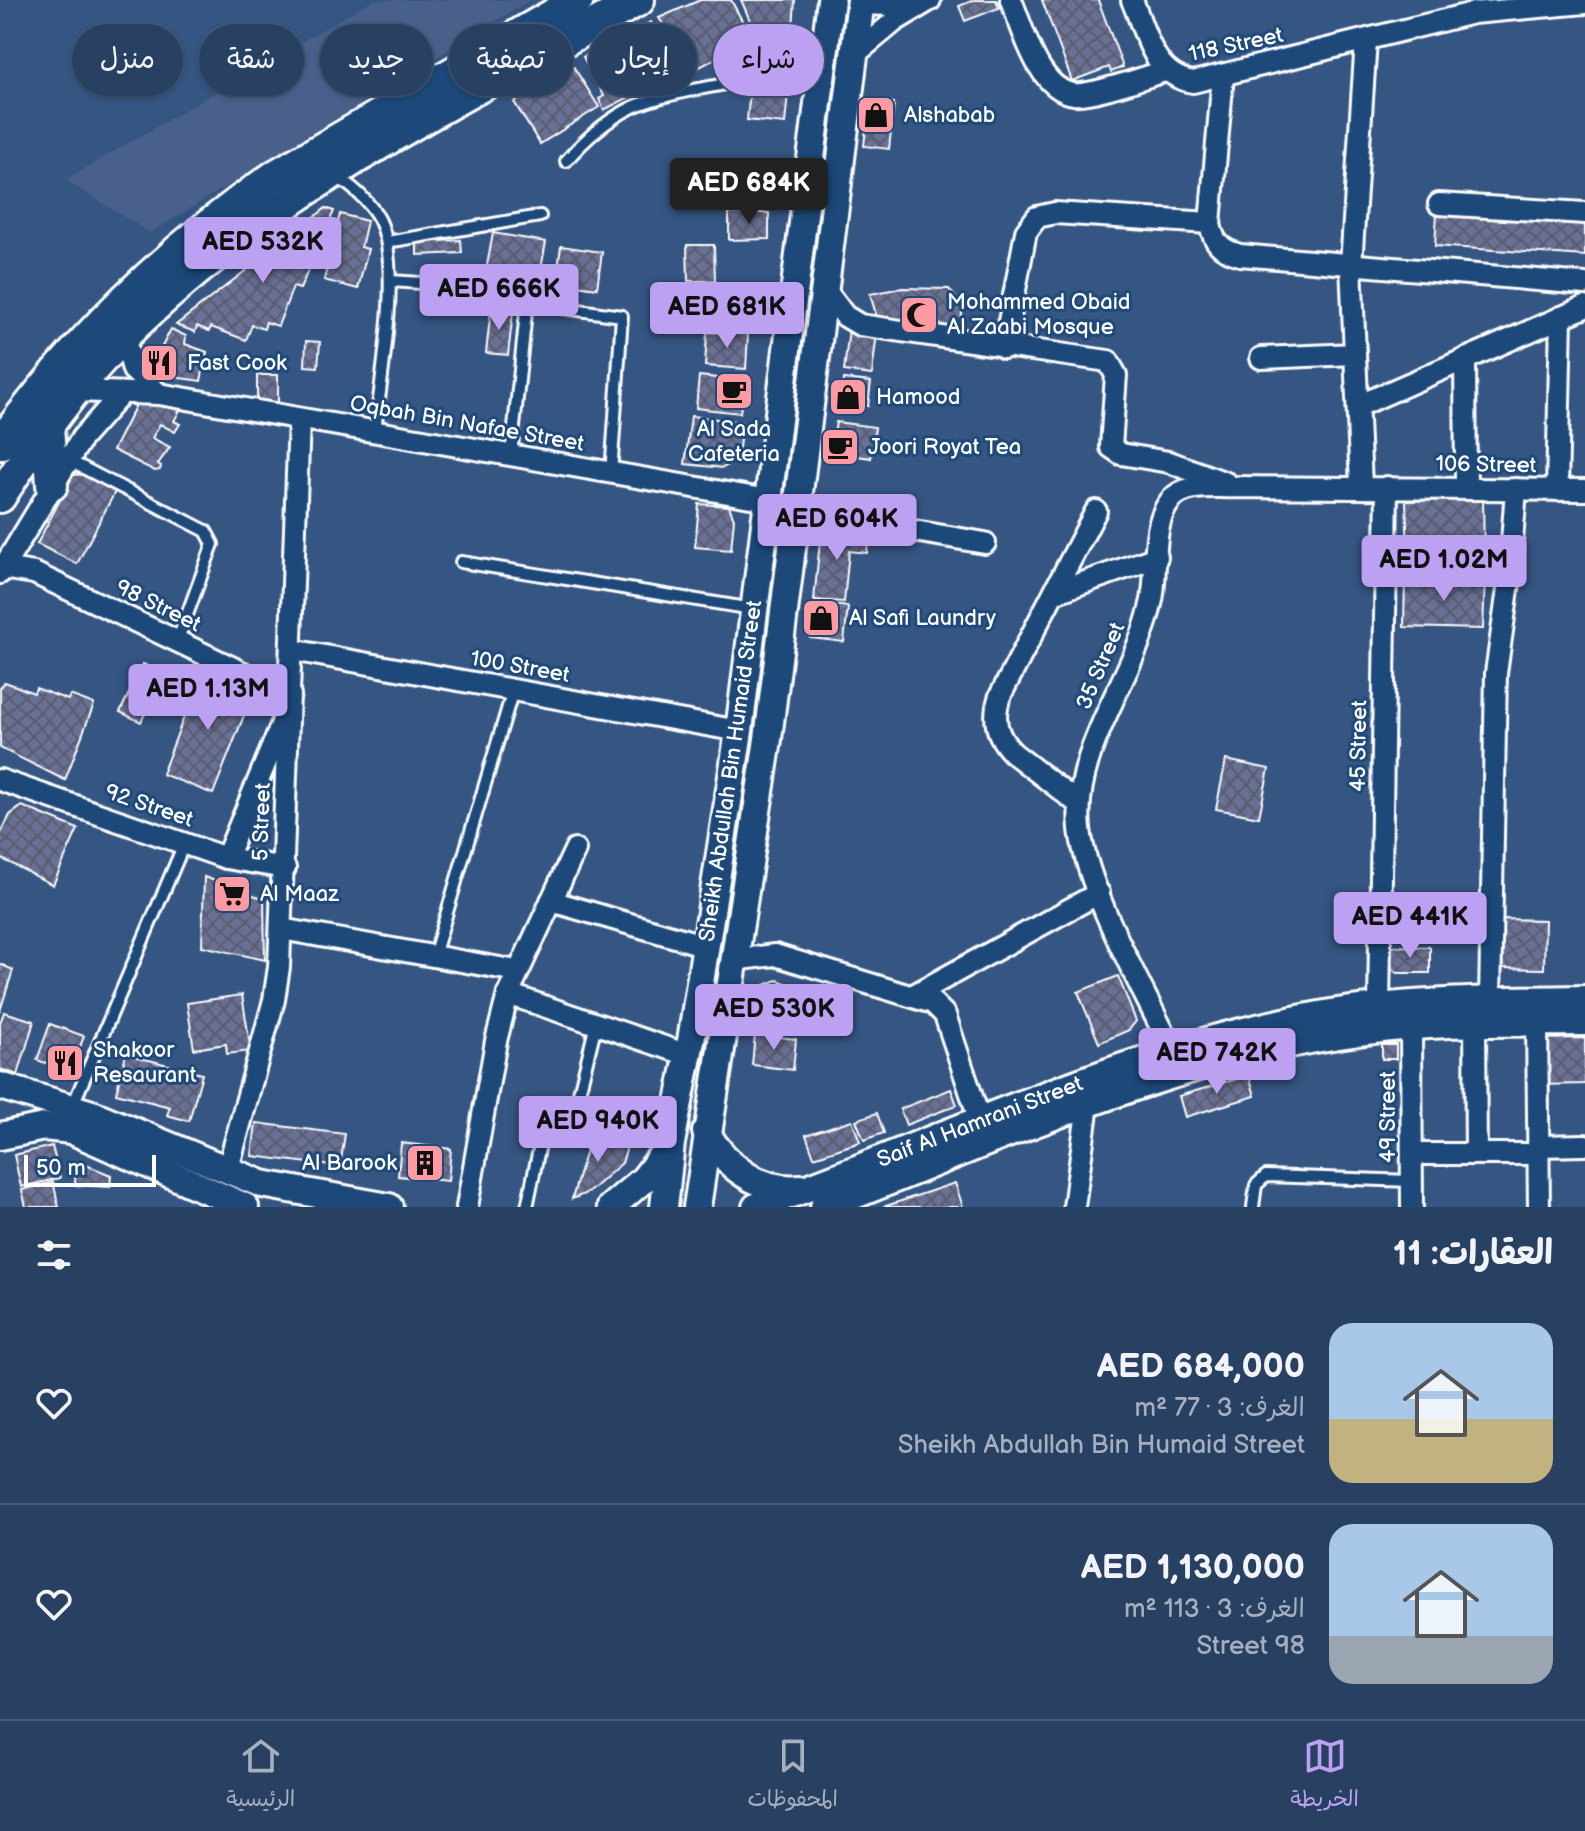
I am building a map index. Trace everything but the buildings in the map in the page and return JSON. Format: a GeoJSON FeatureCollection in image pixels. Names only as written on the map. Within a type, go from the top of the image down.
{"type":"FeatureCollection","features":[{"type":"Feature","properties":{"kind":"main road"},"geometry":{"type":"LineString","coordinates":[[0,444],[66,360],[127,296],[239,201],[352,129],[577,0]]}},
{"type":"Feature","properties":{"kind":"main road"},"geometry":{"type":"LineString","coordinates":[[0,497],[48,426],[124,336],[258,222],[378,144],[639,0]]}},
{"type":"Feature","properties":{"kind":"main road"},"geometry":{"type":"LineString","coordinates":[[48,426],[60,473]]}},
{"type":"Feature","properties":{"kind":"street","name":"Sheikh Abdullah Bin Humaid Street"},"geometry":{"type":"LineString","coordinates":[[824,54],[831,0]]}},
{"type":"Feature","properties":{"kind":"street"},"geometry":{"type":"LineString","coordinates":[[1011,0],[1039,64],[1061,90],[1077,95],[1165,71]]}},
{"type":"Feature","properties":{"kind":"street","name":"118 Street"},"geometry":{"type":"LineString","coordinates":[[1132,0],[1156,59],[1165,71],[1178,80],[1193,82],[1366,40],[1490,5],[1585,3]]}},
{"type":"Feature","properties":{"kind":"street","name":"Sheikh Abdullah Bin Humaid Street"},"geometry":{"type":"LineString","coordinates":[[697,1207],[768,739],[861,2]]}},
{"type":"Feature","properties":{"kind":"street"},"geometry":{"type":"LineString","coordinates":[[861,2],[925,3]]}},
{"type":"Feature","properties":{"kind":"street"},"geometry":{"type":"LineString","coordinates":[[854,55],[925,3]]}},
{"type":"Feature","properties":{"kind":"street"},"geometry":{"type":"LineString","coordinates":[[1361,486],[1351,265],[1366,40]]}},
{"type":"Feature","properties":{"kind":"street"},"geometry":{"type":"LineString","coordinates":[[1223,75],[1210,223],[1212,236],[1229,252],[1585,284]]}},
{"type":"Feature","properties":{"kind":"street","name":"Sheikh Abdullah Bin Humaid Street"},"geometry":{"type":"LineString","coordinates":[[664,1207],[671,1143],[690,1048],[739,731],[818,96]]}},
{"type":"Feature","properties":{"kind":"street"},"geometry":{"type":"LineString","coordinates":[[1439,204],[1585,213]]}},
{"type":"Feature","properties":{"kind":"street"},"geometry":{"type":"LineString","coordinates":[[1004,348],[1026,232],[1037,217],[1055,213],[1210,223]]}},
{"type":"Feature","properties":{"kind":"street"},"geometry":{"type":"LineString","coordinates":[[823,287],[845,316],[860,325],[1108,361],[1116,375],[1109,441],[1115,452],[1169,462],[1234,487]]}},
{"type":"Feature","properties":{"kind":"street"},"geometry":{"type":"LineString","coordinates":[[1358,406],[1585,307]]}},
{"type":"Feature","properties":{"kind":"street"},"geometry":{"type":"LineString","coordinates":[[1557,490],[1561,317]]}},
{"type":"Feature","properties":{"kind":"street"},"geometry":{"type":"LineString","coordinates":[[124,336],[133,370],[159,394]]}},
{"type":"Feature","properties":{"kind":"street"},"geometry":{"type":"LineString","coordinates":[[1261,358],[1355,354]]}},
{"type":"Feature","properties":{"kind":"street"},"geometry":{"type":"LineString","coordinates":[[1465,359],[1466,488]]}},
{"type":"Feature","properties":{"kind":"street","name":"Oqbah Bin Nafae Street"},"geometry":{"type":"LineString","coordinates":[[75,391],[159,394],[768,500]]}},
{"type":"Feature","properties":{"kind":"street"},"geometry":{"type":"LineString","coordinates":[[1,570],[60,473],[122,393]]}},
{"type":"Feature","properties":{"kind":"street","name":"5 Street"},"geometry":{"type":"LineString","coordinates":[[227,1172],[274,1000],[281,929],[299,419]]}},
{"type":"Feature","properties":{"kind":"street","name":"106 Street"},"geometry":{"type":"LineString","coordinates":[[1387,487],[1585,490]]}},
{"type":"Feature","properties":{"kind":"street","name":"35 Street"},"geometry":{"type":"LineString","coordinates":[[1173,1052],[1099,893],[1081,832],[1079,804],[1092,751],[1147,619],[1160,526],[1172,499],[1185,490],[1387,487]]}},
{"type":"Feature","properties":{"kind":"street","name":"45 Street"},"geometry":{"type":"LineString","coordinates":[[1379,1006],[1387,487]]}},
{"type":"Feature","properties":{"kind":"street"},"geometry":{"type":"LineString","coordinates":[[1490,1000],[1496,673],[1509,582],[1516,489]]}},
{"type":"Feature","properties":{"kind":"street"},"geometry":{"type":"LineString","coordinates":[[796,511],[985,543]]}},
{"type":"Feature","properties":{"kind":"street"},"geometry":{"type":"LineString","coordinates":[[1079,804],[1004,744],[995,720],[1000,696],[1096,511]]}},
{"type":"Feature","properties":{"kind":"street"},"geometry":{"type":"LineString","coordinates":[[1054,593],[1157,557]]}},
{"type":"Feature","properties":{"kind":"street","name":"98 Street"},"geometry":{"type":"LineString","coordinates":[[1,570],[34,573],[290,700]]}},
{"type":"Feature","properties":{"kind":"street","name":"100 Street"},"geometry":{"type":"LineString","coordinates":[[292,650],[739,731]]}},
{"type":"Feature","properties":{"kind":"street"},"geometry":{"type":"LineString","coordinates":[[226,858],[290,700]]}},
{"type":"Feature","properties":{"kind":"street","name":"92 Street"},"geometry":{"type":"LineString","coordinates":[[4,787],[226,858],[285,868]]}},
{"type":"Feature","properties":{"kind":"street"},"geometry":{"type":"LineString","coordinates":[[467,1207],[496,1041],[508,994],[575,850]]}},
{"type":"Feature","properties":{"kind":"street"},"geometry":{"type":"LineString","coordinates":[[912,996],[1099,893]]}},
{"type":"Feature","properties":{"kind":"street"},"geometry":{"type":"LineString","coordinates":[[551,901],[706,946]]}},
{"type":"Feature","properties":{"kind":"street"},"geometry":{"type":"LineString","coordinates":[[738,923],[775,955]]}},
{"type":"Feature","properties":{"kind":"street"},"geometry":{"type":"LineString","coordinates":[[281,929],[517,971]]}},
{"type":"Feature","properties":{"kind":"street"},"geometry":{"type":"LineString","coordinates":[[733,960],[775,955],[933,1003],[945,1015],[980,1121]]}},
{"type":"Feature","properties":{"kind":"street"},"geometry":{"type":"LineString","coordinates":[[508,994],[596,1024],[690,1048],[683,1207]]}},
{"type":"Feature","properties":{"kind":"street","name":"Saif Al Hamrani Street"},"geometry":{"type":"LineString","coordinates":[[818,1197],[980,1121],[1173,1052],[1255,1029],[1379,1006],[1585,999]]}},
{"type":"Feature","properties":{"kind":"street","name":"Saif Al Hamrani Street"},"geometry":{"type":"LineString","coordinates":[[756,1207],[818,1197],[1088,1104],[1277,1047],[1411,1026],[1585,1022]]}},
{"type":"Feature","properties":{"kind":"street"},"geometry":{"type":"LineString","coordinates":[[1537,1023],[1539,1207]]}},
{"type":"Feature","properties":{"kind":"street"},"geometry":{"type":"LineString","coordinates":[[1475,1024],[1476,1154]]}},
{"type":"Feature","properties":{"kind":"street","name":"49 Street"},"geometry":{"type":"LineString","coordinates":[[1411,1026],[1412,1207]]}},
{"type":"Feature","properties":{"kind":"street"},"geometry":{"type":"LineString","coordinates":[[2,1088],[72,1108],[152,1137],[227,1172],[280,1189],[389,1207]]}},
{"type":"Feature","properties":{"kind":"street"},"geometry":{"type":"LineString","coordinates":[[1085,1207],[1074,1206],[1088,1104]]}},
{"type":"Feature","properties":{"kind":"street"},"geometry":{"type":"LineString","coordinates":[[0,1157],[12,1140],[12,1134],[44,1127],[71,1130],[145,1160],[229,1204]]}},
{"type":"Feature","properties":{"kind":"street"},"geometry":{"type":"LineString","coordinates":[[706,1132],[726,1161],[756,1181],[818,1197]]}},
{"type":"Feature","properties":{"kind":"street"},"geometry":{"type":"LineString","coordinates":[[611,1207],[644,1179],[671,1143]]}},
{"type":"Feature","properties":{"kind":"street"},"geometry":{"type":"LineString","coordinates":[[1412,1154],[1476,1154],[1585,1145]]}},
{"type":"Feature","properties":{"kind":"lane"},"geometry":{"type":"LineString","coordinates":[[566,161],[609,120],[635,107],[713,88]]}},
{"type":"Feature","properties":{"kind":"lane"},"geometry":{"type":"LineString","coordinates":[[331,174],[367,202],[387,242],[390,281],[375,433]]}},
{"type":"Feature","properties":{"kind":"lane"},"geometry":{"type":"LineString","coordinates":[[387,242],[540,216]]}},
{"type":"Feature","properties":{"kind":"lane"},"geometry":{"type":"LineString","coordinates":[[390,281],[507,287],[528,293],[550,306],[615,314],[624,318],[611,474]]}},
{"type":"Feature","properties":{"kind":"lane"},"geometry":{"type":"LineString","coordinates":[[511,456],[528,293]]}},
{"type":"Feature","properties":{"kind":"lane"},"geometry":{"type":"LineString","coordinates":[[60,473],[206,531],[213,544],[177,642]]}},
{"type":"Feature","properties":{"kind":"lane"},"geometry":{"type":"LineString","coordinates":[[461,562],[755,609]]}},
{"type":"Feature","properties":{"kind":"lane"},"geometry":{"type":"LineString","coordinates":[[434,956],[513,690]]}},
{"type":"Feature","properties":{"kind":"lane"},"geometry":{"type":"LineString","coordinates":[[72,1108],[184,844]]}},
{"type":"Feature","properties":{"kind":"lane"},"geometry":{"type":"LineString","coordinates":[[527,1207],[540,1144],[582,1089],[596,1024]]}},
{"type":"Feature","properties":{"kind":"lane"},"geometry":{"type":"LineString","coordinates":[[1253,1207],[1256,1185],[1266,1176],[1412,1181]]}},
{"type":"Feature","properties":{"kind":"shaded area"},"geometry":{"type":"Polygon","coordinates":[[[373,0],[530,0],[491,24],[449,24],[449,50],[433,59],[433,24],[332,24],[373,0]]]}},
{"type":"Feature","properties":{"kind":"shaded area"},"geometry":{"type":"Polygon","coordinates":[[[320,31],[320,96],[373,96],[150,233],[65,180],[209,96],[304,96],[304,40],[320,31]]]}},
{"type":"Feature","properties":{"kind":"place","name":"Alshabab"},"geometry":{"type":"Point","coordinates":[876,115]}},
{"type":"Feature","properties":{"kind":"place","name":"Mohammed Obaid Al Zaabi Mosque"},"geometry":{"type":"Point","coordinates":[919,315]}},
{"type":"Feature","properties":{"kind":"place","name":"Fast Cook"},"geometry":{"type":"Point","coordinates":[159,363]}},
{"type":"Feature","properties":{"kind":"place","name":"Al Sada Cafeteria"},"geometry":{"type":"Point","coordinates":[734,391]}},
{"type":"Feature","properties":{"kind":"place","name":"Hamood"},"geometry":{"type":"Point","coordinates":[848,397]}},
{"type":"Feature","properties":{"kind":"place","name":"Joori Royat Tea"},"geometry":{"type":"Point","coordinates":[840,447]}},
{"type":"Feature","properties":{"kind":"place","name":"Al Safi Laundry"},"geometry":{"type":"Point","coordinates":[821,618]}},
{"type":"Feature","properties":{"kind":"place","name":"Al Maaz"},"geometry":{"type":"Point","coordinates":[232,894]}},
{"type":"Feature","properties":{"kind":"place","name":"Shakoor Resaurant"},"geometry":{"type":"Point","coordinates":[65,1063]}},
{"type":"Feature","properties":{"kind":"place","name":"Al Barook"},"geometry":{"type":"Point","coordinates":[425,1163]}}]}
